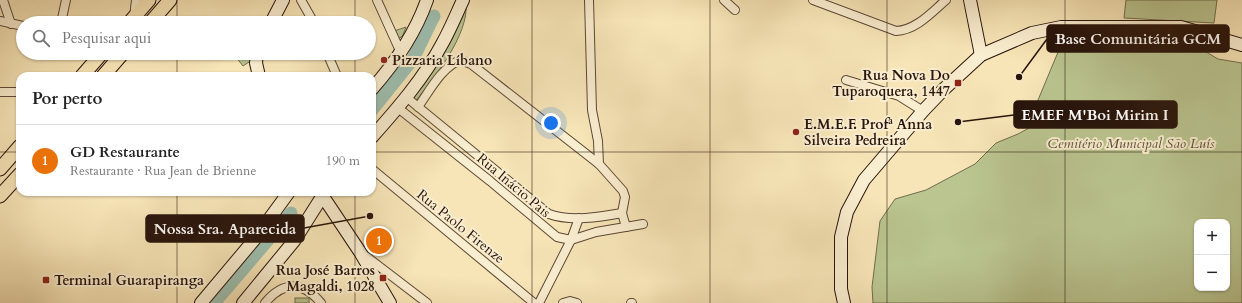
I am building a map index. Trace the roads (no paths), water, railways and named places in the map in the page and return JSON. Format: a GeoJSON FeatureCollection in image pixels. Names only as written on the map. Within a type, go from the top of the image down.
{"type":"FeatureCollection","features":[{"type":"Feature","properties":{"kind":"main road"},"geometry":{"type":"LineString","coordinates":[[135,16],[149,0]]}},
{"type":"Feature","properties":{"kind":"main road"},"geometry":{"type":"LineString","coordinates":[[153,16],[160,0]]}},
{"type":"Feature","properties":{"kind":"main road"},"geometry":{"type":"LineString","coordinates":[[156,16],[170,0]]}},
{"type":"Feature","properties":{"kind":"main road"},"geometry":{"type":"LineString","coordinates":[[275,16],[283,0]]}},
{"type":"Feature","properties":{"kind":"main road"},"geometry":{"type":"LineString","coordinates":[[376,84],[401,53],[415,30],[427,0]]}},
{"type":"Feature","properties":{"kind":"main road"},"geometry":{"type":"LineString","coordinates":[[376,133],[398,108],[442,45],[463,0]]}},
{"type":"Feature","properties":{"kind":"main road"},"geometry":{"type":"LineString","coordinates":[[970,0],[982,56]]}},
{"type":"Feature","properties":{"kind":"main road"},"geometry":{"type":"LineString","coordinates":[[844,303],[841,289],[841,237],[847,212],[864,180],[922,111],[944,89],[982,56],[1032,33],[1061,27],[1181,27],[1242,45]]}},
{"type":"Feature","properties":{"kind":"main road"},"geometry":{"type":"LineString","coordinates":[[85,72],[96,60]]}},
{"type":"Feature","properties":{"kind":"main road"},"geometry":{"type":"LineString","coordinates":[[106,72],[117,60]]}},
{"type":"Feature","properties":{"kind":"main road"},"geometry":{"type":"LineString","coordinates":[[256,60],[258,72]]}},
{"type":"Feature","properties":{"kind":"main road"},"geometry":{"type":"LineString","coordinates":[[0,169],[16,151]]}},
{"type":"Feature","properties":{"kind":"main road"},"geometry":{"type":"LineString","coordinates":[[0,196],[16,178]]}},
{"type":"Feature","properties":{"kind":"main road"},"geometry":{"type":"LineString","coordinates":[[201,303],[254,240],[286,196]]}},
{"type":"Feature","properties":{"kind":"main road"},"geometry":{"type":"LineString","coordinates":[[243,303],[294,241],[321,196]]}},
{"type":"Feature","properties":{"kind":"main road"},"geometry":{"type":"LineString","coordinates":[[325,196],[390,303]]}},
{"type":"Feature","properties":{"kind":"street"},"geometry":{"type":"LineString","coordinates":[[3,0],[11,24]]}},
{"type":"Feature","properties":{"kind":"street"},"geometry":{"type":"LineString","coordinates":[[63,16],[66,0]]}},
{"type":"Feature","properties":{"kind":"street"},"geometry":{"type":"LineString","coordinates":[[132,16],[136,0]]}},
{"type":"Feature","properties":{"kind":"street"},"geometry":{"type":"LineString","coordinates":[[300,0],[310,16]]}},
{"type":"Feature","properties":{"kind":"street"},"geometry":{"type":"LineString","coordinates":[[377,0],[401,53]]}},
{"type":"Feature","properties":{"kind":"street"},"geometry":{"type":"LineString","coordinates":[[589,0],[591,103],[598,141],[600,164]]}},
{"type":"Feature","properties":{"kind":"street"},"geometry":{"type":"LineString","coordinates":[[724,0],[735,10]]}},
{"type":"Feature","properties":{"kind":"street"},"geometry":{"type":"LineString","coordinates":[[815,1],[896,31],[906,30],[913,27],[946,0]]}},
{"type":"Feature","properties":{"kind":"street"},"geometry":{"type":"LineString","coordinates":[[0,21],[16,25]]}},
{"type":"Feature","properties":{"kind":"street"},"geometry":{"type":"LineString","coordinates":[[330,60],[334,72]]}},
{"type":"Feature","properties":{"kind":"street"},"geometry":{"type":"LineString","coordinates":[[418,107],[442,74],[452,65],[461,60],[475,66],[600,164],[624,192],[625,201],[622,213],[626,227]]}},
{"type":"Feature","properties":{"kind":"street"},"geometry":{"type":"LineString","coordinates":[[846,80],[899,96],[922,111]]}},
{"type":"Feature","properties":{"kind":"street"},"geometry":{"type":"LineString","coordinates":[[0,92],[16,92]]}},
{"type":"Feature","properties":{"kind":"street","name":"Rua Inácio Pais"},"geometry":{"type":"LineString","coordinates":[[406,97],[541,209],[557,217],[579,218],[622,213]]}},
{"type":"Feature","properties":{"kind":"street","name":"Rua Inácio Pais"},"geometry":{"type":"LineString","coordinates":[[398,108],[490,181],[557,237],[571,240]]}},
{"type":"Feature","properties":{"kind":"street","name":"Rua Paolo Firenze"},"geometry":{"type":"LineString","coordinates":[[376,173],[534,303]]}},
{"type":"Feature","properties":{"kind":"street"},"geometry":{"type":"LineString","coordinates":[[538,303],[571,240],[579,218]]}},
{"type":"Feature","properties":{"kind":"street"},"geometry":{"type":"LineString","coordinates":[[571,240],[596,232],[643,224]]}},
{"type":"Feature","properties":{"kind":"street"},"geometry":{"type":"LineString","coordinates":[[360,252],[427,303]]}},
{"type":"Feature","properties":{"kind":"street"},"geometry":{"type":"LineString","coordinates":[[374,275],[379,274],[393,276]]}},
{"type":"Feature","properties":{"kind":"street"},"geometry":{"type":"LineString","coordinates":[[265,303],[278,291],[296,286],[310,292],[321,303]]}},
{"type":"Feature","properties":{"kind":"street"},"geometry":{"type":"LineString","coordinates":[[563,303],[570,301],[577,303]]}},
{"type":"Feature","properties":{"kind":"waterway"},"geometry":{"type":"LineString","coordinates":[[376,105],[413,59],[434,16]]}},
{"type":"Feature","properties":{"kind":"waterway"},"geometry":{"type":"LineString","coordinates":[[214,303],[291,213]]}},
{"type":"Feature","properties":{"kind":"place","name":"Pizzaria Líbano"},"geometry":{"type":"Point","coordinates":[384,60]}},
{"type":"Feature","properties":{"kind":"place","name":"Base Comunitária GCM"},"geometry":{"type":"Point","coordinates":[1019,77]}},
{"type":"Feature","properties":{"kind":"place","name":"Rua Nova Do Tuparoquera, 1447"},"geometry":{"type":"Point","coordinates":[958,83]}},
{"type":"Feature","properties":{"kind":"place","name":"EMEF M'Boi Mirim I"},"geometry":{"type":"Point","coordinates":[958,122]}},
{"type":"Feature","properties":{"kind":"place","name":"E.M.E.F. Profª Anna Silveira Pedreira"},"geometry":{"type":"Point","coordinates":[796,132]}},
{"type":"Feature","properties":{"kind":"place","name":"Nossa Sra. Aparecida"},"geometry":{"type":"Point","coordinates":[370,216]}},
{"type":"Feature","properties":{"kind":"place","name":"GD Restaurante"},"geometry":{"type":"Point","coordinates":[379,241]}},
{"type":"Feature","properties":{"kind":"place","name":"Rua José Barros Magaldi, 1028"},"geometry":{"type":"Point","coordinates":[383,278]}},
{"type":"Feature","properties":{"kind":"place","name":"Terminal Guarapiranga"},"geometry":{"type":"Point","coordinates":[46,280]}},
{"type":"Feature","properties":{"kind":"park label","name":"Cemitério Municipal São Luís"},"geometry":{"type":"Point","coordinates":[1131,143]}}]}
